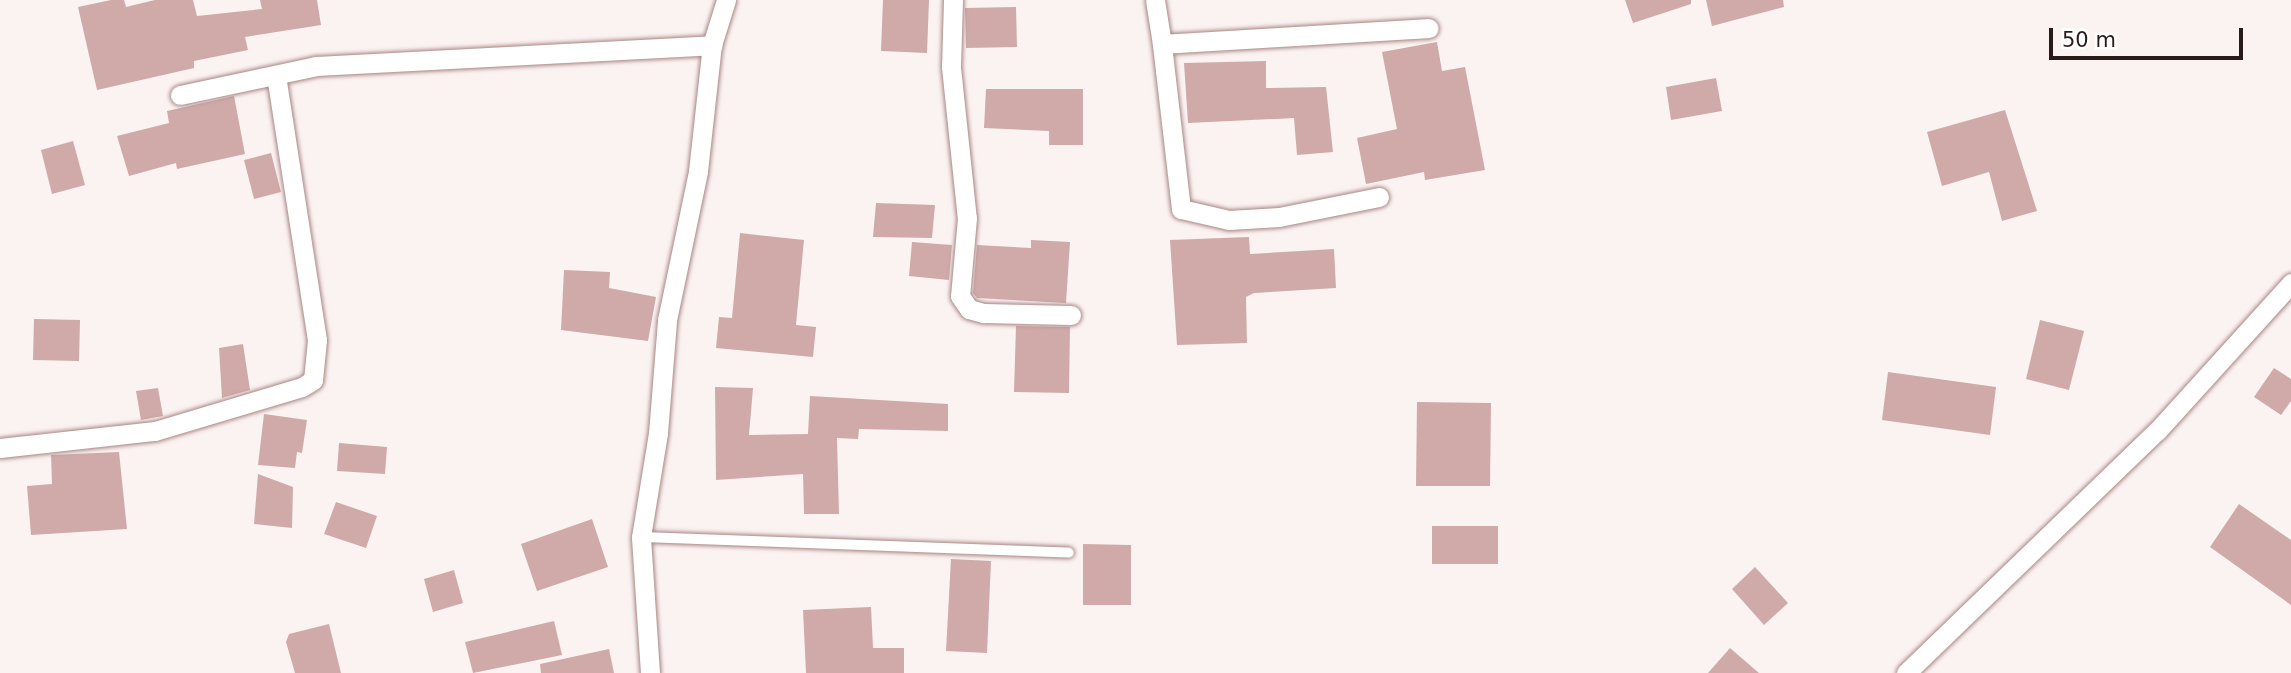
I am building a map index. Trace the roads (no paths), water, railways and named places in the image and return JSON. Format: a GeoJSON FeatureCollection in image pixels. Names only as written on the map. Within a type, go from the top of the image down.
{"type":"FeatureCollection","features":[{"type":"Feature","properties":{"kind":"street"},"geometry":{"type":"LineString","coordinates":[[650,673],[641,537],[658,433],[667,320],[698,171],[712,45],[726,0]]}},
{"type":"Feature","properties":{"kind":"street"},"geometry":{"type":"LineString","coordinates":[[953,0],[951,67],[967,218],[960,296],[969,309],[983,313],[1071,315]]}},
{"type":"Feature","properties":{"kind":"street"},"geometry":{"type":"LineString","coordinates":[[1155,0],[1181,209],[1241,219],[1379,197]]}},
{"type":"Feature","properties":{"kind":"street"},"geometry":{"type":"LineString","coordinates":[[1162,44],[1430,29]]}},
{"type":"Feature","properties":{"kind":"street"},"geometry":{"type":"LineString","coordinates":[[180,95],[316,66],[712,45]]}},
{"type":"Feature","properties":{"kind":"street"},"geometry":{"type":"LineString","coordinates":[[0,448],[155,431],[302,387],[313,380],[317,340],[276,75]]}},
{"type":"Feature","properties":{"kind":"street"},"geometry":{"type":"LineString","coordinates":[[1906,673],[2157,431],[2291,283]]}},
{"type":"Feature","properties":{"kind":"lane"},"geometry":{"type":"LineString","coordinates":[[641,537],[1069,554]]}}]}
